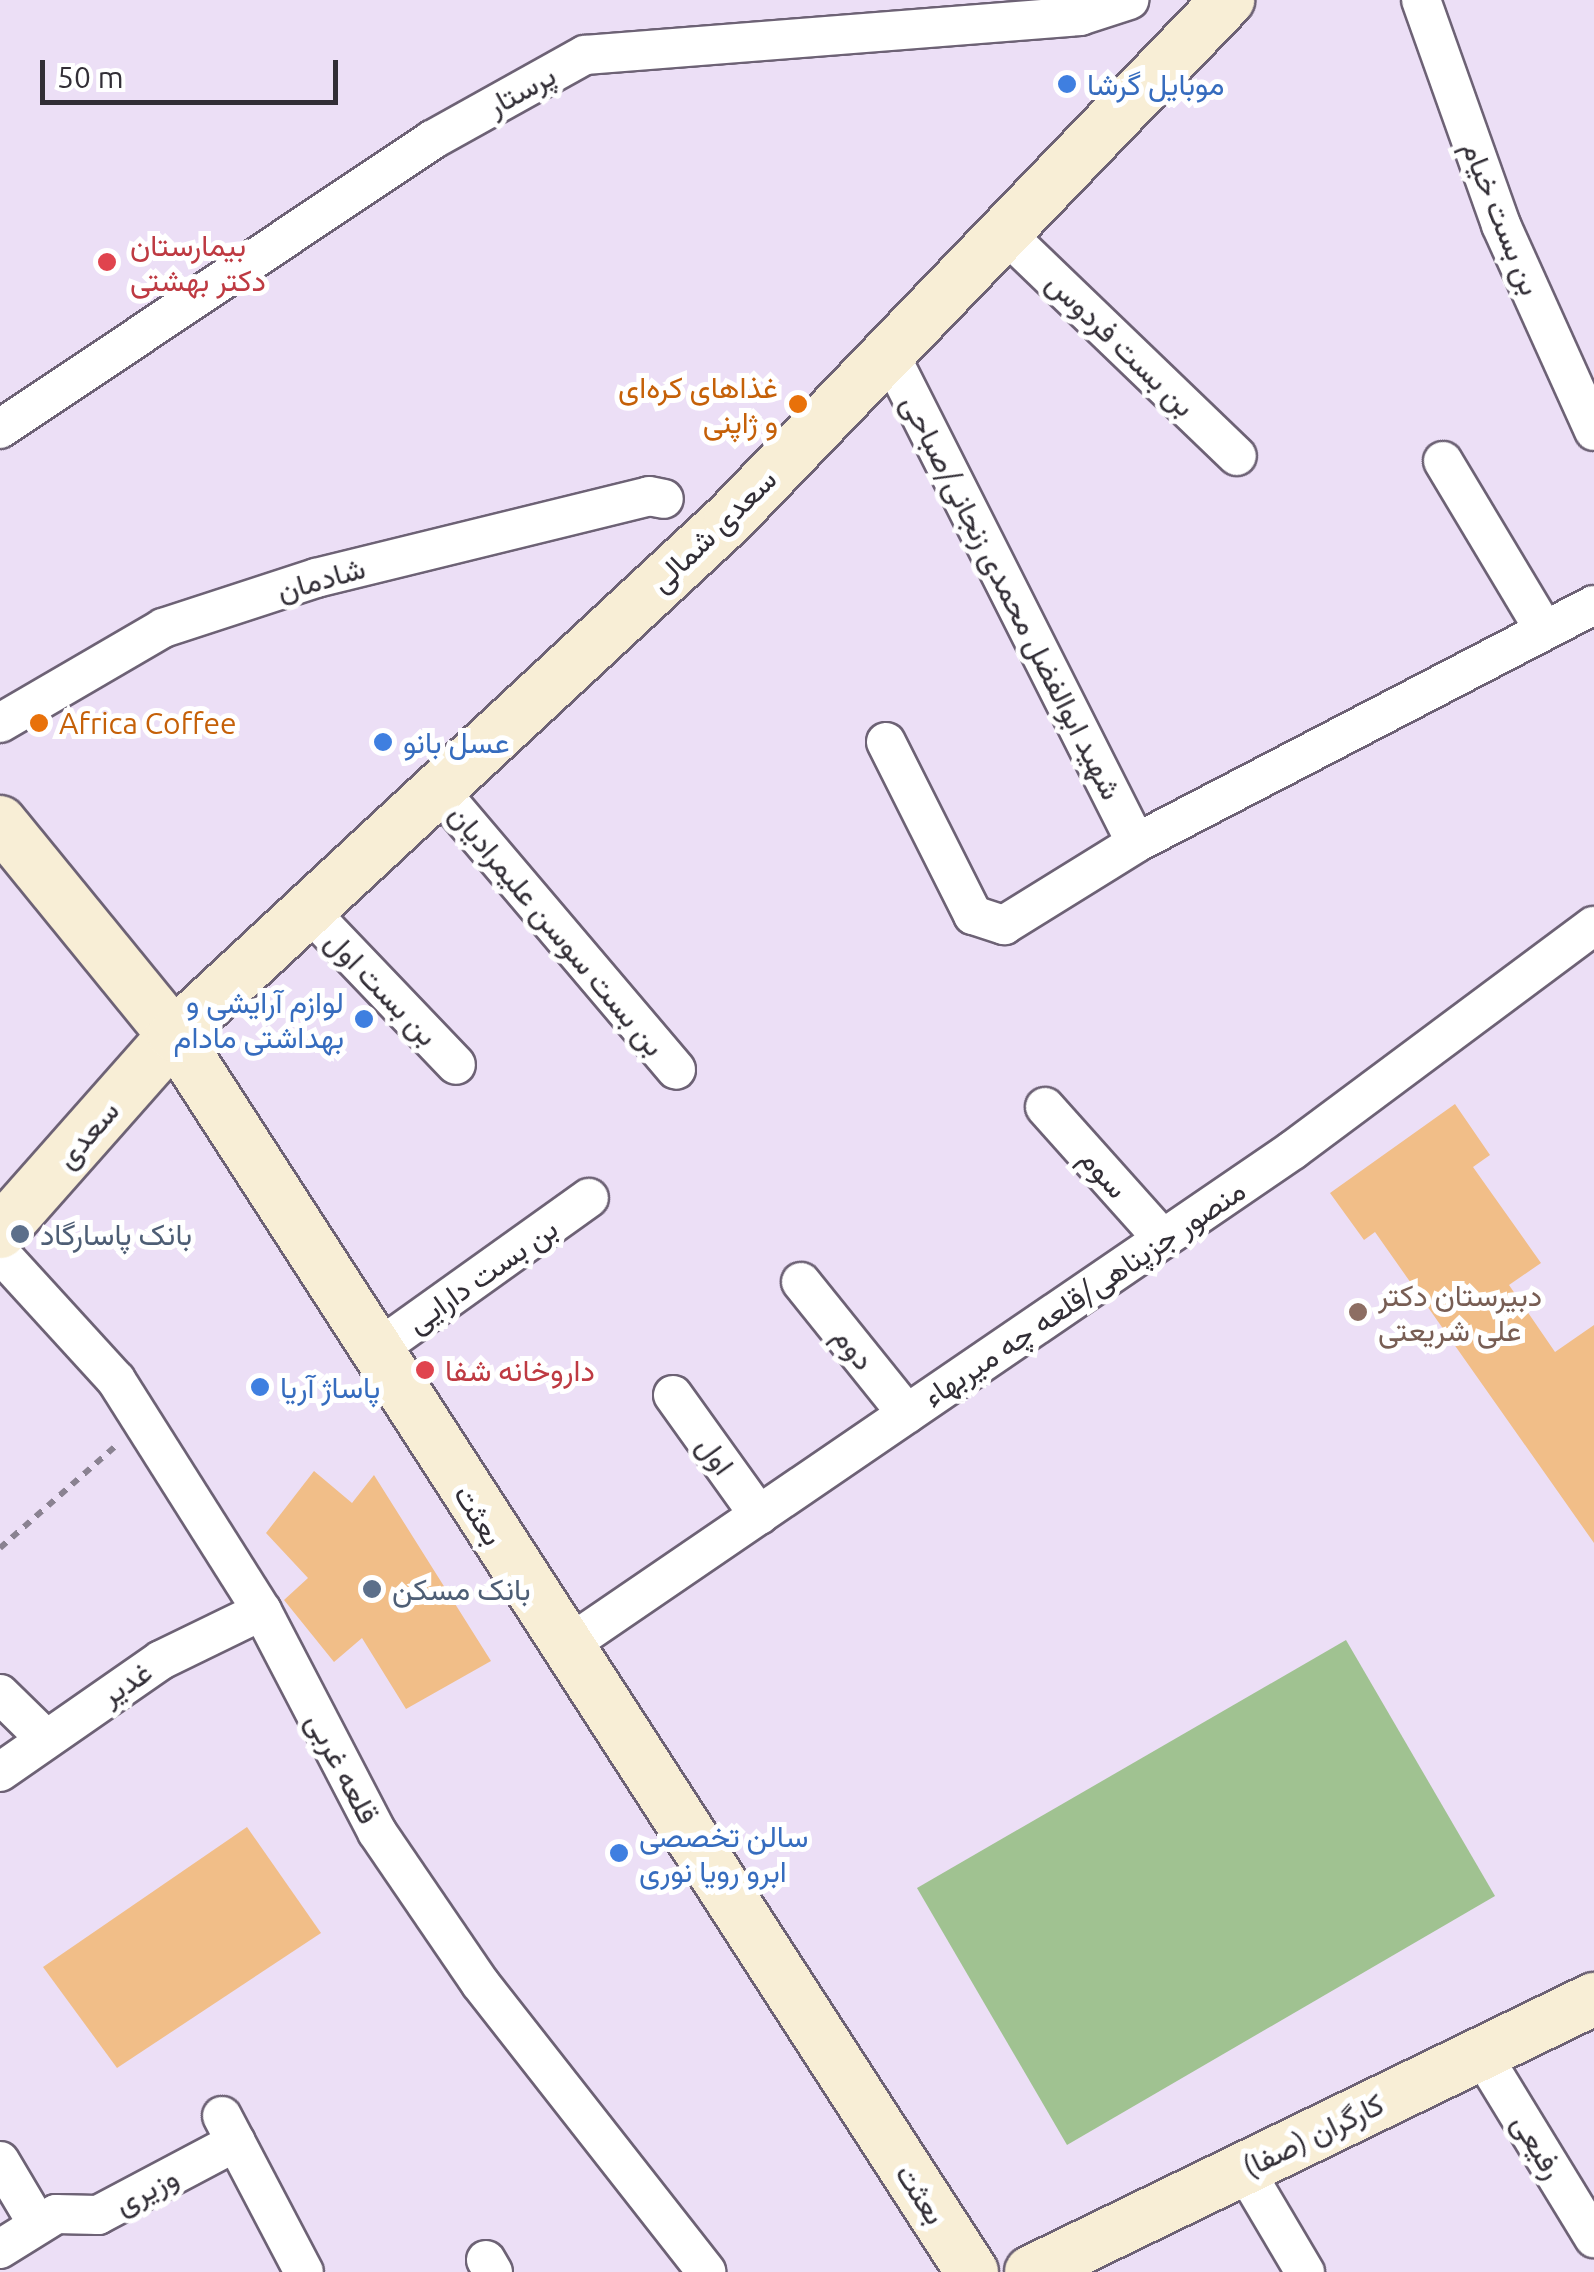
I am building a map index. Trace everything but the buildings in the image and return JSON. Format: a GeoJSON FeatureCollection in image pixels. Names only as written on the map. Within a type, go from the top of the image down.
{"type":"FeatureCollection","features":[{"type":"Feature","properties":{"kind":"main road","name":"سعدی شمالی"},"geometry":{"type":"LineString","coordinates":[[174,1036],[730,518],[1228,0]]}},
{"type":"Feature","properties":{"kind":"main road","name":"بعثت"},"geometry":{"type":"LineString","coordinates":[[0,822],[174,1036],[564,1648],[972,2272]]}},
{"type":"Feature","properties":{"kind":"main road","name":"سعدی"},"geometry":{"type":"LineString","coordinates":[[0,1232],[174,1036]]}},
{"type":"Feature","properties":{"kind":"main road","name":"کارگران (صفا)"},"geometry":{"type":"LineString","coordinates":[[1032,2272],[1594,1998]]}},
{"type":"Feature","properties":{"kind":"street","name":"پرستار"},"geometry":{"type":"LineString","coordinates":[[0,429],[432,140],[585,55],[1130,0]]}},
{"type":"Feature","properties":{"kind":"street","name":"بن بست خیام"},"geometry":{"type":"LineString","coordinates":[[1421,0],[1501,225],[1594,432]]}},
{"type":"Feature","properties":{"kind":"street","name":"بن بست فردوس"},"geometry":{"type":"LineString","coordinates":[[1004,232],[1237,456]]}},
{"type":"Feature","properties":{"kind":"street","name":"شهید ابوالفضل محمدی زنجانی/صباحی"},"geometry":{"type":"LineString","coordinates":[[888,351],[1136,843]]}},
{"type":"Feature","properties":{"kind":"street"},"geometry":{"type":"LineString","coordinates":[[1443,461],[1544,630]]}},
{"type":"Feature","properties":{"kind":"street","name":"شادمان"},"geometry":{"type":"LineString","coordinates":[[0,724],[164,628],[334,574],[649,496],[664,500]]}},
{"type":"Feature","properties":{"kind":"street"},"geometry":{"type":"LineString","coordinates":[[886,742],[973,916],[989,926],[1004,925],[1136,843],[1594,605]]}},
{"type":"Feature","properties":{"kind":"street","name":"بن بست سوسن علیمرادیان"},"geometry":{"type":"LineString","coordinates":[[438,789],[676,1070]]}},
{"type":"Feature","properties":{"kind":"street","name":"بن بست اول"},"geometry":{"type":"LineString","coordinates":[[308,910],[456,1065]]}},
{"type":"Feature","properties":{"kind":"street","name":"منصور جزپناهی/قلعه چه میربهاء"},"geometry":{"type":"LineString","coordinates":[[564,1648],[1163,1239],[1594,926]]}},
{"type":"Feature","properties":{"kind":"street","name":"سوم"},"geometry":{"type":"LineString","coordinates":[[1045,1106],[1163,1239]]}},
{"type":"Feature","properties":{"kind":"street","name":"بن بست دارایی"},"geometry":{"type":"LineString","coordinates":[[375,1351],[589,1198]]}},
{"type":"Feature","properties":{"kind":"street","name":"قلعه غربی"},"geometry":{"type":"LineString","coordinates":[[0,1253],[72,1324],[144,1422],[262,1610],[377,1832],[480,1983],[707,2272]]}},
{"type":"Feature","properties":{"kind":"street","name":"دوم"},"geometry":{"type":"LineString","coordinates":[[801,1282],[906,1414]]}},
{"type":"Feature","properties":{"kind":"street","name":"اول"},"geometry":{"type":"LineString","coordinates":[[673,1395],[758,1515]]}},
{"type":"Feature","properties":{"kind":"street","name":"غدیر"},"geometry":{"type":"LineString","coordinates":[[0,1772],[161,1660],[262,1610]]}},
{"type":"Feature","properties":{"kind":"street"},"geometry":{"type":"LineString","coordinates":[[0,1694],[45,1738]]}},
{"type":"Feature","properties":{"kind":"street","name":"رفیعی"},"geometry":{"type":"LineString","coordinates":[[1481,2053],[1594,2238]]}},
{"type":"Feature","properties":{"kind":"street","name":"وزیری"},"geometry":{"type":"LineString","coordinates":[[0,2249],[56,2214],[98,2215],[229,2129],[304,2272]]}},
{"type":"Feature","properties":{"kind":"street"},"geometry":{"type":"LineString","coordinates":[[0,2161],[38,2226]]}},
{"type":"Feature","properties":{"kind":"street"},"geometry":{"type":"LineString","coordinates":[[1244,2169],[1305,2272]]}},
{"type":"Feature","properties":{"kind":"path"},"geometry":{"type":"LineString","coordinates":[[0,1548],[144,1422]]}},
{"type":"Feature","properties":{"kind":"green space"},"geometry":{"type":"Polygon","coordinates":[[[1346,1640],[1495,1896],[1067,2145],[917,1888],[1346,1640]]]}},
{"type":"Feature","properties":{"kind":"place","name":"موبایل گرشا"},"geometry":{"type":"Point","coordinates":[1067,84]}},
{"type":"Feature","properties":{"kind":"place","name":"بیمارستان دکتر بهشتی"},"geometry":{"type":"Point","coordinates":[107,262]}},
{"type":"Feature","properties":{"kind":"place","name":"غذاهای کره‌ای و ژاپنی"},"geometry":{"type":"Point","coordinates":[798,404]}},
{"type":"Feature","properties":{"kind":"place","name":"Africa Coffee"},"geometry":{"type":"Point","coordinates":[39,723]}},
{"type":"Feature","properties":{"kind":"place","name":"عسل بانو"},"geometry":{"type":"Point","coordinates":[383,742]}},
{"type":"Feature","properties":{"kind":"place","name":"لوازم آرایشی و بهداشتی مادام"},"geometry":{"type":"Point","coordinates":[364,1019]}},
{"type":"Feature","properties":{"kind":"place","name":"بانک پاسارگاد"},"geometry":{"type":"Point","coordinates":[20,1234]}},
{"type":"Feature","properties":{"kind":"place","name":"دبیرستان دکتر علی شریعتی"},"geometry":{"type":"Point","coordinates":[1358,1312]}},
{"type":"Feature","properties":{"kind":"place","name":"داروخانه شفا"},"geometry":{"type":"Point","coordinates":[425,1370]}},
{"type":"Feature","properties":{"kind":"place","name":"پاساژ آریا"},"geometry":{"type":"Point","coordinates":[260,1387]}},
{"type":"Feature","properties":{"kind":"place","name":"بانک مسکن"},"geometry":{"type":"Point","coordinates":[372,1589]}},
{"type":"Feature","properties":{"kind":"place","name":"سالن تخصصی ابرو رویا نوری"},"geometry":{"type":"Point","coordinates":[619,1853]}}]}
